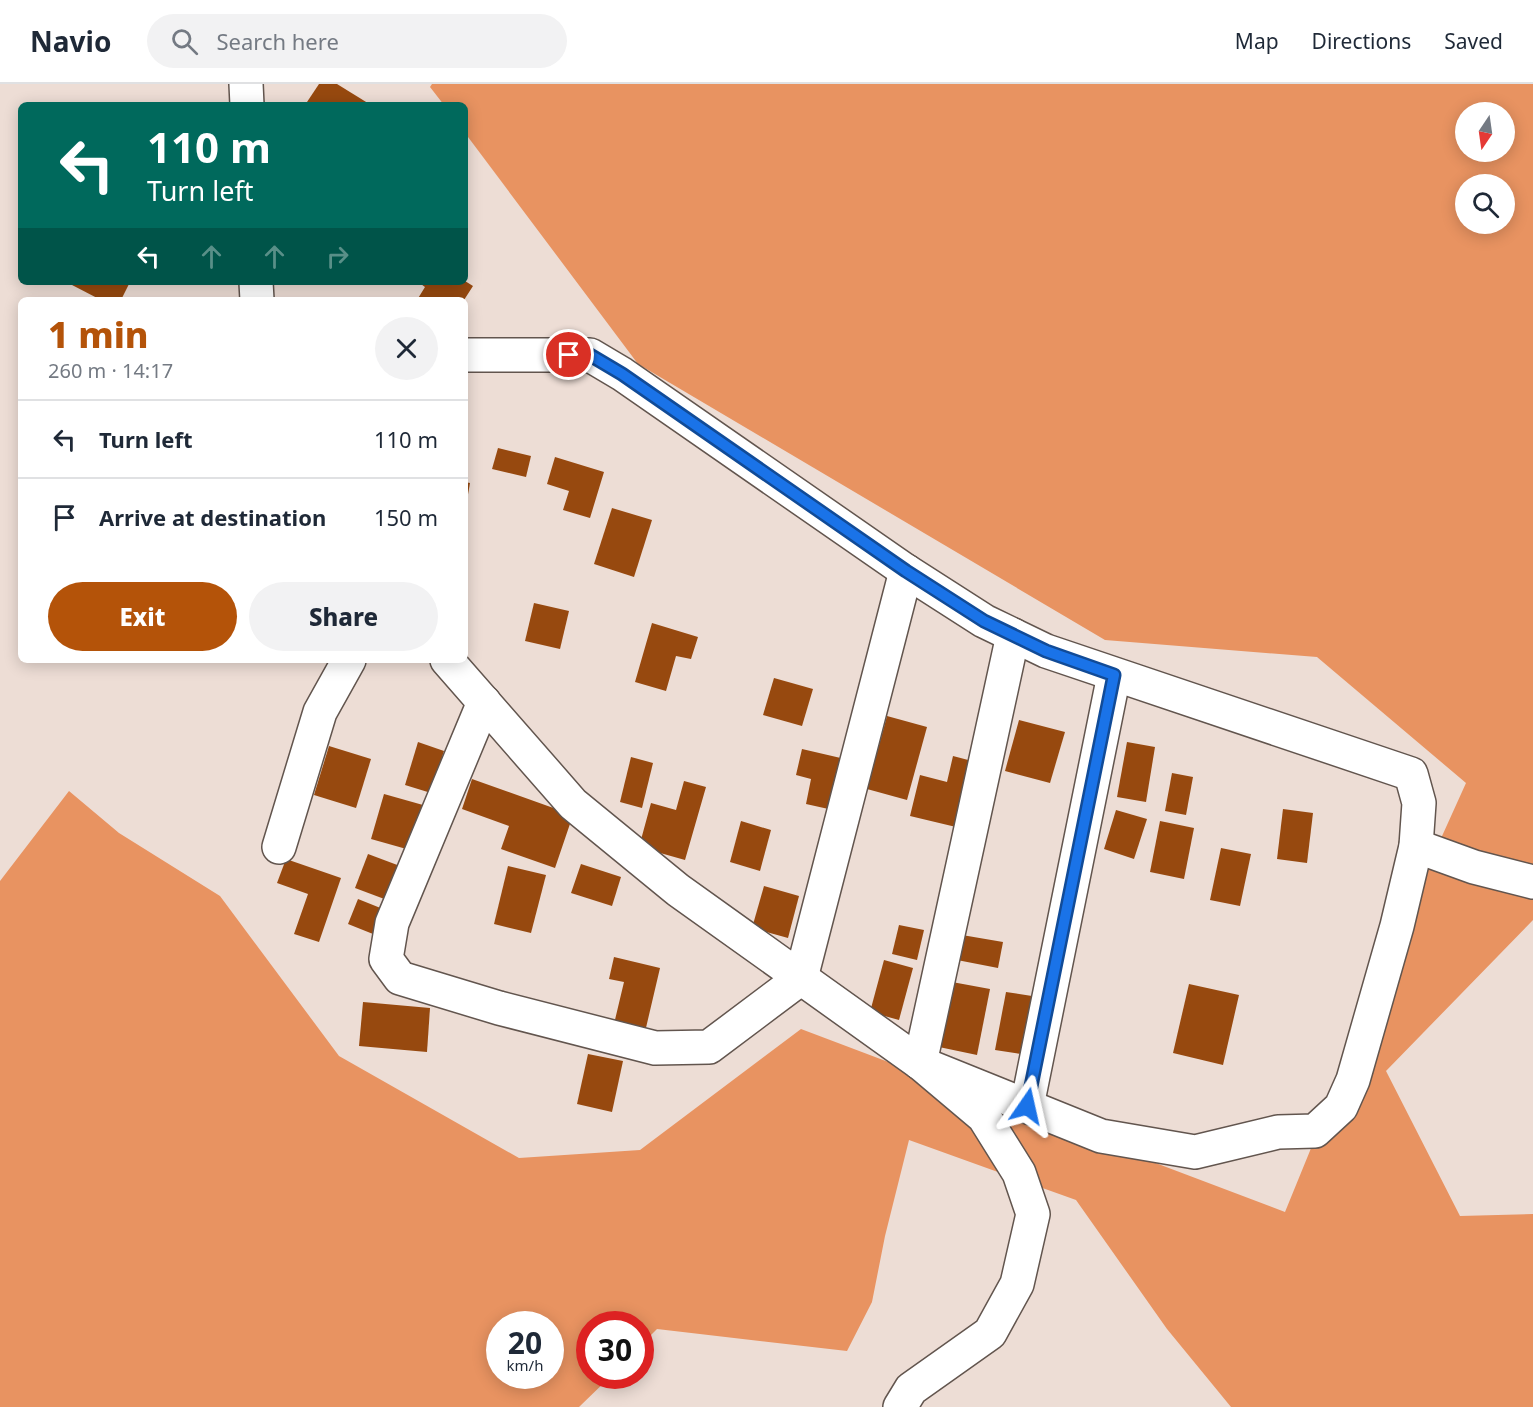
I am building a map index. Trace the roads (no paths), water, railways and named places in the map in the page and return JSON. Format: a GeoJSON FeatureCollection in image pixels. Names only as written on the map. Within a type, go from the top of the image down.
{"type":"FeatureCollection","features":[{"type":"Feature","properties":{"kind":"street"},"geometry":{"type":"LineString","coordinates":[[246,84],[247,102]]}},
{"type":"Feature","properties":{"kind":"street"},"geometry":{"type":"LineString","coordinates":[[468,355],[590,355],[622,374],[906,571],[984,621],[1046,651],[1411,774],[1419,803],[1416,846],[1397,926],[1353,1080],[1341,1107],[1315,1131],[1278,1132],[1195,1152],[1101,1136],[920,1063]]}},
{"type":"Feature","properties":{"kind":"street"},"geometry":{"type":"LineString","coordinates":[[484,702],[392,923],[386,959],[400,978],[500,1008],[655,1048],[709,1047],[801,978],[906,571]]}},
{"type":"Feature","properties":{"kind":"street"},"geometry":{"type":"LineString","coordinates":[[920,1063],[1013,635]]}},
{"type":"Feature","properties":{"kind":"street"},"geometry":{"type":"LineString","coordinates":[[279,847],[320,712],[347,663]]}},
{"type":"Feature","properties":{"kind":"street"},"geometry":{"type":"LineString","coordinates":[[450,663],[573,804],[678,890],[920,1063],[984,1117],[1019,1173],[1033,1214],[1017,1284],[990,1334],[911,1389],[900,1407]]}},
{"type":"Feature","properties":{"kind":"street"},"geometry":{"type":"LineString","coordinates":[[1027,1106],[1114,675]]}},
{"type":"Feature","properties":{"kind":"street"},"geometry":{"type":"LineString","coordinates":[[1416,846],[1474,867],[1533,882]]}}]}
